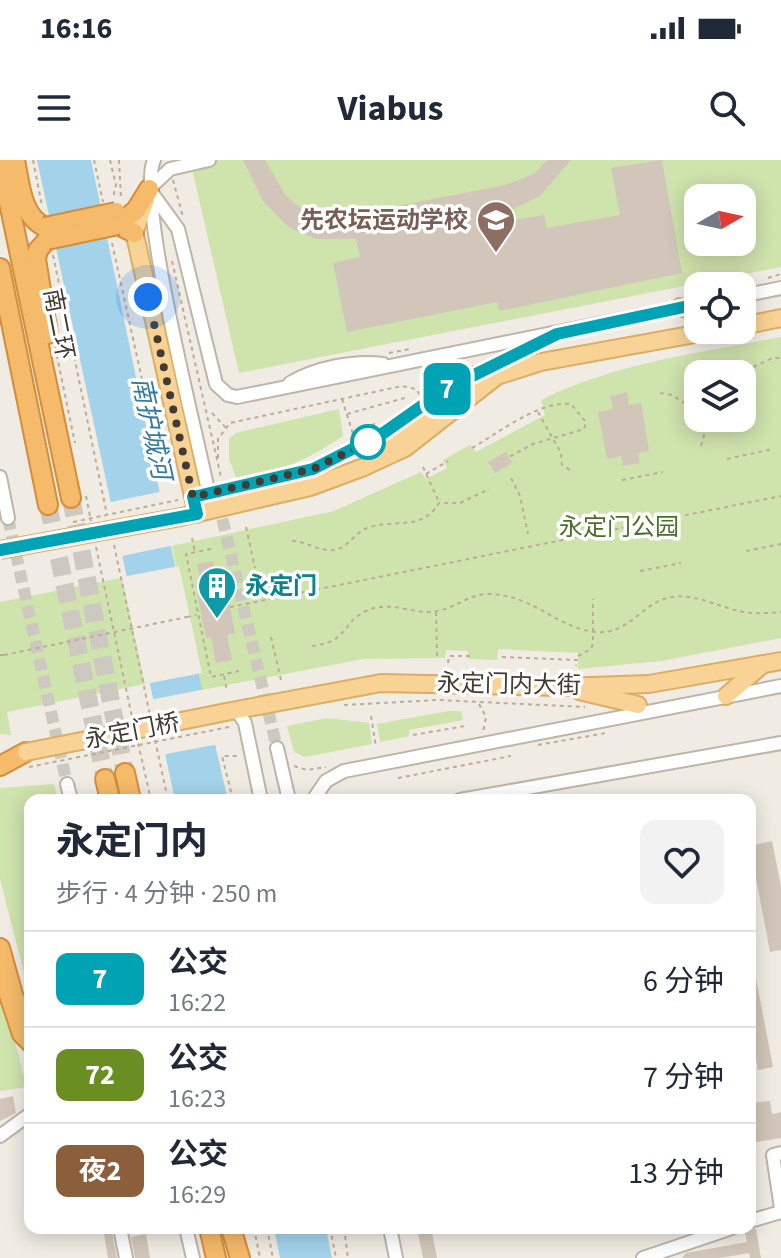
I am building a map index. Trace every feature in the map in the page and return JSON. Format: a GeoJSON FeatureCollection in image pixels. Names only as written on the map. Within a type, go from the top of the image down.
{"type":"FeatureCollection","features":[{"type":"Feature","properties":{"kind":"highway","name":"南二环"},"geometry":{"type":"LineString","coordinates":[[0,160],[71,498]]}},
{"type":"Feature","properties":{"kind":"highway"},"geometry":{"type":"LineString","coordinates":[[15,160],[26,208],[48,240]]}},
{"type":"Feature","properties":{"kind":"highway"},"geometry":{"type":"LineString","coordinates":[[44,372],[49,339],[36,259],[38,250],[48,240],[117,224],[136,210],[149,189]]}},
{"type":"Feature","properties":{"kind":"highway","name":"南二环"},"geometry":{"type":"LineString","coordinates":[[0,268],[48,505]]}},
{"type":"Feature","properties":{"kind":"highway"},"geometry":{"type":"LineString","coordinates":[[0,321],[22,373]]}},
{"type":"Feature","properties":{"kind":"highway"},"geometry":{"type":"LineString","coordinates":[[0,752],[28,760]]}},
{"type":"Feature","properties":{"kind":"highway"},"geometry":{"type":"LineString","coordinates":[[0,766],[28,760]]}},
{"type":"Feature","properties":{"kind":"highway"},"geometry":{"type":"LineString","coordinates":[[125,773],[130,794]]}},
{"type":"Feature","properties":{"kind":"highway"},"geometry":{"type":"LineString","coordinates":[[105,779],[109,794]]}},
{"type":"Feature","properties":{"kind":"highway"},"geometry":{"type":"LineString","coordinates":[[0,948],[14,998],[24,1012]]}},
{"type":"Feature","properties":{"kind":"highway"},"geometry":{"type":"LineString","coordinates":[[0,968],[24,1036]]}},
{"type":"Feature","properties":{"kind":"highway"},"geometry":{"type":"LineString","coordinates":[[210,1234],[216,1258]]}},
{"type":"Feature","properties":{"kind":"highway"},"geometry":{"type":"LineString","coordinates":[[233,1234],[240,1258]]}},
{"type":"Feature","properties":{"kind":"main road"},"geometry":{"type":"LineString","coordinates":[[117,224],[187,507]]}},
{"type":"Feature","properties":{"kind":"main road"},"geometry":{"type":"LineString","coordinates":[[680,307],[684,308]]}},
{"type":"Feature","properties":{"kind":"main road"},"geometry":{"type":"LineString","coordinates":[[756,323],[781,318]]}},
{"type":"Feature","properties":{"kind":"main road"},"geometry":{"type":"LineString","coordinates":[[0,550],[187,507],[310,487],[405,448],[497,376],[541,362],[684,336]]}},
{"type":"Feature","properties":{"kind":"main road"},"geometry":{"type":"LineString","coordinates":[[364,467],[473,375]]}},
{"type":"Feature","properties":{"kind":"main road","name":"永定门内大街"},"geometry":{"type":"LineString","coordinates":[[231,716],[381,683],[562,687],[649,684],[781,661]]}},
{"type":"Feature","properties":{"kind":"main road"},"geometry":{"type":"LineString","coordinates":[[726,696],[763,664]]}},
{"type":"Feature","properties":{"kind":"main road"},"geometry":{"type":"LineString","coordinates":[[562,687],[638,705]]}},
{"type":"Feature","properties":{"kind":"main road","name":"永定门桥"},"geometry":{"type":"LineString","coordinates":[[28,760],[231,716]]}},
{"type":"Feature","properties":{"kind":"street"},"geometry":{"type":"LineString","coordinates":[[143,160],[154,235],[215,484]]}},
{"type":"Feature","properties":{"kind":"street"},"geometry":{"type":"LineString","coordinates":[[154,160],[149,189],[178,229],[210,371],[219,389],[237,397],[684,306]]}},
{"type":"Feature","properties":{"kind":"street"},"geometry":{"type":"LineString","coordinates":[[149,189],[170,169],[209,160]]}},
{"type":"Feature","properties":{"kind":"street"},"geometry":{"type":"LineString","coordinates":[[756,293],[781,288]]}},
{"type":"Feature","properties":{"kind":"street"},"geometry":{"type":"LineString","coordinates":[[187,507],[313,469],[382,434],[473,375],[557,334]]}},
{"type":"Feature","properties":{"kind":"street"},"geometry":{"type":"LineString","coordinates":[[0,477],[8,518]]}},
{"type":"Feature","properties":{"kind":"street"},"geometry":{"type":"LineString","coordinates":[[317,794],[326,781],[344,771],[781,686]]}},
{"type":"Feature","properties":{"kind":"street"},"geometry":{"type":"LineString","coordinates":[[638,705],[683,703]]}},
{"type":"Feature","properties":{"kind":"street"},"geometry":{"type":"LineString","coordinates":[[231,716],[245,723],[260,794]]}},
{"type":"Feature","properties":{"kind":"street"},"geometry":{"type":"LineString","coordinates":[[494,794],[781,743]]}},
{"type":"Feature","properties":{"kind":"street"},"geometry":{"type":"LineString","coordinates":[[279,794],[273,748],[287,794]]}},
{"type":"Feature","properties":{"kind":"street"},"geometry":{"type":"LineString","coordinates":[[67,784],[70,794]]}},
{"type":"Feature","properties":{"kind":"street"},"geometry":{"type":"LineString","coordinates":[[0,1136],[24,1118]]}},
{"type":"Feature","properties":{"kind":"street"},"geometry":{"type":"LineString","coordinates":[[756,1219],[781,1210],[773,1155],[781,1153]]}},
{"type":"Feature","properties":{"kind":"street"},"geometry":{"type":"LineString","coordinates":[[121,1234],[126,1258]]}},
{"type":"Feature","properties":{"kind":"street"},"geometry":{"type":"LineString","coordinates":[[187,1234],[193,1258]]}},
{"type":"Feature","properties":{"kind":"street"},"geometry":{"type":"LineString","coordinates":[[391,1234],[396,1258]]}},
{"type":"Feature","properties":{"kind":"street"},"geometry":{"type":"LineString","coordinates":[[643,1258],[714,1234]]}},
{"type":"Feature","properties":{"kind":"path"},"geometry":{"type":"LineString","coordinates":[[33,160],[42,207]]}},
{"type":"Feature","properties":{"kind":"path"},"geometry":{"type":"LineString","coordinates":[[99,160],[94,162],[117,224]]}},
{"type":"Feature","properties":{"kind":"path"},"geometry":{"type":"LineString","coordinates":[[110,160],[117,224],[165,484]]}},
{"type":"Feature","properties":{"kind":"path"},"geometry":{"type":"LineString","coordinates":[[177,193],[186,228]]}},
{"type":"Feature","properties":{"kind":"path"},"geometry":{"type":"LineString","coordinates":[[48,240],[108,519]]}},
{"type":"Feature","properties":{"kind":"path"},"geometry":{"type":"LineString","coordinates":[[169,248],[218,463]]}},
{"type":"Feature","properties":{"kind":"path"},"geometry":{"type":"LineString","coordinates":[[381,354],[409,350]]}},
{"type":"Feature","properties":{"kind":"path"},"geometry":{"type":"LineString","coordinates":[[756,366],[772,358],[781,358]]}},
{"type":"Feature","properties":{"kind":"path"},"geometry":{"type":"LineString","coordinates":[[224,426],[410,386],[416,389],[424,404]]}},
{"type":"Feature","properties":{"kind":"path"},"geometry":{"type":"LineString","coordinates":[[660,393],[672,395],[684,403]]}},
{"type":"Feature","properties":{"kind":"path"},"geometry":{"type":"LineString","coordinates":[[347,414],[408,397]]}},
{"type":"Feature","properties":{"kind":"path"},"geometry":{"type":"LineString","coordinates":[[342,399],[353,435]]}},
{"type":"Feature","properties":{"kind":"path"},"geometry":{"type":"LineString","coordinates":[[472,448],[537,411],[571,404],[586,422],[584,429],[509,457]]}},
{"type":"Feature","properties":{"kind":"path"},"geometry":{"type":"LineString","coordinates":[[537,411],[561,453],[562,465],[573,472]]}},
{"type":"Feature","properties":{"kind":"path"},"geometry":{"type":"LineString","coordinates":[[212,413],[228,430]]}},
{"type":"Feature","properties":{"kind":"path"},"geometry":{"type":"LineString","coordinates":[[215,484],[218,439],[224,426]]}},
{"type":"Feature","properties":{"kind":"path"},"geometry":{"type":"LineString","coordinates":[[701,446],[705,432]]}},
{"type":"Feature","properties":{"kind":"path"},"geometry":{"type":"LineString","coordinates":[[727,459],[773,449]]}},
{"type":"Feature","properties":{"kind":"path"},"geometry":{"type":"LineString","coordinates":[[426,474],[448,461]]}},
{"type":"Feature","properties":{"kind":"path"},"geometry":{"type":"LineString","coordinates":[[423,467],[439,503]]}},
{"type":"Feature","properties":{"kind":"path"},"geometry":{"type":"LineString","coordinates":[[622,480],[663,472]]}},
{"type":"Feature","properties":{"kind":"path"},"geometry":{"type":"LineString","coordinates":[[511,478],[520,496],[528,534]]}},
{"type":"Feature","properties":{"kind":"path"},"geometry":{"type":"LineString","coordinates":[[292,541],[303,541],[330,551],[344,548],[365,529],[423,520],[439,503],[460,503],[489,489]]}},
{"type":"Feature","properties":{"kind":"path"},"geometry":{"type":"LineString","coordinates":[[230,607],[781,496]]}},
{"type":"Feature","properties":{"kind":"path"},"geometry":{"type":"LineString","coordinates":[[74,522],[187,507]]}},
{"type":"Feature","properties":{"kind":"path"},"geometry":{"type":"LineString","coordinates":[[246,527],[255,568]]}},
{"type":"Feature","properties":{"kind":"path"},"geometry":{"type":"LineString","coordinates":[[112,534],[151,722]]}},
{"type":"Feature","properties":{"kind":"path"},"geometry":{"type":"LineString","coordinates":[[192,538],[195,552]]}},
{"type":"Feature","properties":{"kind":"path"},"geometry":{"type":"LineString","coordinates":[[746,551],[781,544]]}},
{"type":"Feature","properties":{"kind":"path"},"geometry":{"type":"LineString","coordinates":[[211,549],[186,554],[211,677],[239,671]]}},
{"type":"Feature","properties":{"kind":"path"},"geometry":{"type":"LineString","coordinates":[[640,571],[681,563]]}},
{"type":"Feature","properties":{"kind":"path"},"geometry":{"type":"LineString","coordinates":[[312,646],[341,637],[366,611],[397,606],[436,612],[471,596],[507,596],[537,605],[562,621],[593,632],[609,632],[626,625],[667,598],[694,598],[742,612],[781,612]]}},
{"type":"Feature","properties":{"kind":"path"},"geometry":{"type":"LineString","coordinates":[[578,656],[591,649],[593,599]]}},
{"type":"Feature","properties":{"kind":"path"},"geometry":{"type":"LineString","coordinates":[[436,612],[437,658]]}},
{"type":"Feature","properties":{"kind":"path"},"geometry":{"type":"LineString","coordinates":[[2,655],[197,614]]}},
{"type":"Feature","properties":{"kind":"path"},"geometry":{"type":"LineString","coordinates":[[271,637],[281,680]]}},
{"type":"Feature","properties":{"kind":"path"},"geometry":{"type":"LineString","coordinates":[[448,663],[449,656],[471,656]]}},
{"type":"Feature","properties":{"kind":"path"},"geometry":{"type":"LineString","coordinates":[[502,657],[577,660],[576,666]]}},
{"type":"Feature","properties":{"kind":"path"},"geometry":{"type":"LineString","coordinates":[[224,674],[227,691]]}},
{"type":"Feature","properties":{"kind":"path"},"geometry":{"type":"LineString","coordinates":[[335,706],[438,700],[595,706]]}},
{"type":"Feature","properties":{"kind":"path","name":"永定门桥"},"geometry":{"type":"LineString","coordinates":[[28,760],[231,716]]}},
{"type":"Feature","properties":{"kind":"path"},"geometry":{"type":"LineString","coordinates":[[371,716],[376,747]]}},
{"type":"Feature","properties":{"kind":"path"},"geometry":{"type":"LineString","coordinates":[[413,735],[465,726]]}},
{"type":"Feature","properties":{"kind":"path"},"geometry":{"type":"LineString","coordinates":[[154,737],[167,794]]}},
{"type":"Feature","properties":{"kind":"path"},"geometry":{"type":"LineString","coordinates":[[232,794],[222,756],[240,756]]}},
{"type":"Feature","properties":{"kind":"path"},"geometry":{"type":"LineString","coordinates":[[398,778],[511,756]]}},
{"type":"Feature","properties":{"kind":"path"},"geometry":{"type":"LineString","coordinates":[[255,1234],[260,1258]]}},
{"type":"Feature","properties":{"kind":"path"},"geometry":{"type":"LineString","coordinates":[[268,1234],[273,1258]]}},
{"type":"Feature","properties":{"kind":"path"},"geometry":{"type":"LineString","coordinates":[[331,1234],[336,1258]]}},
{"type":"Feature","properties":{"kind":"path"},"geometry":{"type":"LineString","coordinates":[[345,1234],[348,1258]]}},
{"type":"Feature","properties":{"kind":"green space","name":"先农坛运动学校"},"geometry":{"type":"Polygon","coordinates":[[[190,160],[781,160],[781,267],[755,272],[684,272],[684,286],[239,373],[190,160]]]}},
{"type":"Feature","properties":{"kind":"green space","name":"永定门公园"},"geometry":{"type":"Polygon","coordinates":[[[781,337],[781,638],[661,661],[578,669],[578,653],[498,649],[497,660],[468,659],[468,651],[446,650],[445,658],[363,659],[202,690],[198,673],[7,712],[11,735],[0,734],[0,602],[176,567],[172,546],[334,511],[421,472],[426,479],[447,468],[443,460],[470,445],[476,452],[545,415],[541,400],[569,387],[628,368],[781,337]]]}},
{"type":"Feature","properties":{"kind":"green space"},"geometry":{"type":"Polygon","coordinates":[[[339,409],[343,436],[292,464],[237,480],[229,459],[229,439],[236,433],[339,409]]]}},
{"type":"Feature","properties":{"kind":"green space"},"geometry":{"type":"Polygon","coordinates":[[[461,711],[463,720],[409,730],[409,736],[380,742],[377,724],[461,711]]]}},
{"type":"Feature","properties":{"kind":"green space"},"geometry":{"type":"Polygon","coordinates":[[[327,718],[369,723],[372,744],[305,757],[294,752],[287,726],[327,718]]]}},
{"type":"Feature","properties":{"kind":"green space"},"geometry":{"type":"Polygon","coordinates":[[[54,784],[56,794],[24,794],[24,973],[0,879],[0,788],[54,784]]]}},
{"type":"Feature","properties":{"kind":"green space"},"geometry":{"type":"Polygon","coordinates":[[[0,987],[24,1076],[24,1087],[0,1091],[0,987]]]}},
{"type":"Feature","properties":{"kind":"water","name":"南护城河"},"geometry":{"type":"Polygon","coordinates":[[[37,160],[91,160],[187,624],[227,794],[174,794],[37,160]]]}},
{"type":"Feature","properties":{"kind":"water"},"geometry":{"type":"Polygon","coordinates":[[[275,1234],[327,1234],[332,1258],[280,1258],[275,1234]]]}},
{"type":"Feature","properties":{"kind":"pier"},"geometry":{"type":"Polygon","coordinates":[[[164,491],[175,545],[117,557],[106,503],[164,491]]]}},
{"type":"Feature","properties":{"kind":"pier"},"geometry":{"type":"Polygon","coordinates":[[[179,566],[202,673],[145,684],[122,577],[179,566]]]}},
{"type":"Feature","properties":{"kind":"pier"},"geometry":{"type":"Polygon","coordinates":[[[206,689],[219,744],[161,755],[149,700],[206,689]]]}},
{"type":"Feature","properties":{"kind":"building"},"geometry":{"type":"Polygon","coordinates":[[[243,160],[265,160],[286,196],[302,209],[336,218],[505,185],[534,174],[547,160],[571,160],[540,196],[478,226],[544,215],[547,228],[620,215],[611,168],[662,160],[682,273],[499,311],[497,302],[347,332],[333,263],[360,257],[356,239],[316,239],[288,227],[263,201],[243,160]]]}},
{"type":"Feature","properties":{"kind":"building"},"geometry":{"type":"Polygon","coordinates":[[[627,392],[629,405],[641,403],[649,451],[638,453],[640,463],[623,466],[621,456],[607,459],[598,412],[613,409],[610,396],[627,392]]]}},
{"type":"Feature","properties":{"kind":"building"},"geometry":{"type":"Polygon","coordinates":[[[506,452],[512,463],[495,473],[488,462],[506,452]]]}},
{"type":"Feature","properties":{"kind":"building","name":"永定门"},"geometry":{"type":"Polygon","coordinates":[[[213,561],[218,588],[226,587],[235,633],[227,635],[232,660],[216,663],[211,637],[206,638],[197,593],[203,592],[197,564],[213,561]]]}},
{"type":"Feature","properties":{"kind":"building"},"geometry":{"type":"Polygon","coordinates":[[[772,841],[781,886],[781,950],[770,952],[756,878],[756,845],[772,841]]]}},
{"type":"Feature","properties":{"kind":"building"},"geometry":{"type":"Polygon","coordinates":[[[756,978],[773,1067],[758,1070],[756,1060],[756,978]]]}},
{"type":"Feature","properties":{"kind":"building"},"geometry":{"type":"Polygon","coordinates":[[[13,1096],[16,1113],[0,1121],[0,1099],[13,1096]]]}},
{"type":"Feature","properties":{"kind":"building"},"geometry":{"type":"Polygon","coordinates":[[[770,1101],[772,1114],[781,1112],[781,1138],[756,1142],[756,1102],[770,1101]]]}},
{"type":"Feature","properties":{"kind":"building"},"geometry":{"type":"Polygon","coordinates":[[[756,1229],[761,1258],[750,1258],[749,1253],[720,1258],[682,1258],[686,1253],[747,1242],[745,1234],[756,1234],[756,1229]]]}},
{"type":"Feature","properties":{"kind":"building"},"geometry":{"type":"Polygon","coordinates":[[[104,1234],[112,1234],[117,1258],[108,1258],[104,1234]]]}},
{"type":"Feature","properties":{"kind":"building"},"geometry":{"type":"Polygon","coordinates":[[[146,1234],[150,1258],[135,1258],[131,1237],[146,1234]]]}},
{"type":"Feature","properties":{"kind":"building"},"geometry":{"type":"Polygon","coordinates":[[[418,1234],[432,1234],[437,1258],[423,1258],[418,1234]]]}},
{"type":"Feature","properties":{"kind":"tunnel"},"geometry":{"type":"LineString","coordinates":[[214,484],[277,748]]}},
{"type":"Feature","properties":{"kind":"tunnel"},"geometry":{"type":"LineString","coordinates":[[71,498],[125,773]]}},
{"type":"Feature","properties":{"kind":"tunnel"},"geometry":{"type":"LineString","coordinates":[[48,505],[105,779]]}},
{"type":"Feature","properties":{"kind":"tunnel"},"geometry":{"type":"LineString","coordinates":[[8,518],[67,784]]}},
{"type":"Feature","properties":{"kind":"bus line","name":"7"},"geometry":{"type":"LineString","coordinates":[[0,550],[197,514],[193,497],[313,469],[382,434],[446,389],[557,334],[684,306]]}},
{"type":"Feature","properties":{"kind":"place","name":"先农坛运动学校"},"geometry":{"type":"Point","coordinates":[496,254]}},
{"type":"Feature","properties":{"kind":"place","name":"永定门"},"geometry":{"type":"Point","coordinates":[217,620]}},
{"type":"Feature","properties":{"kind":"route"},"geometry":{"type":"LineString","coordinates":[[148,297],[193,497],[313,469],[368,442]]}}]}
